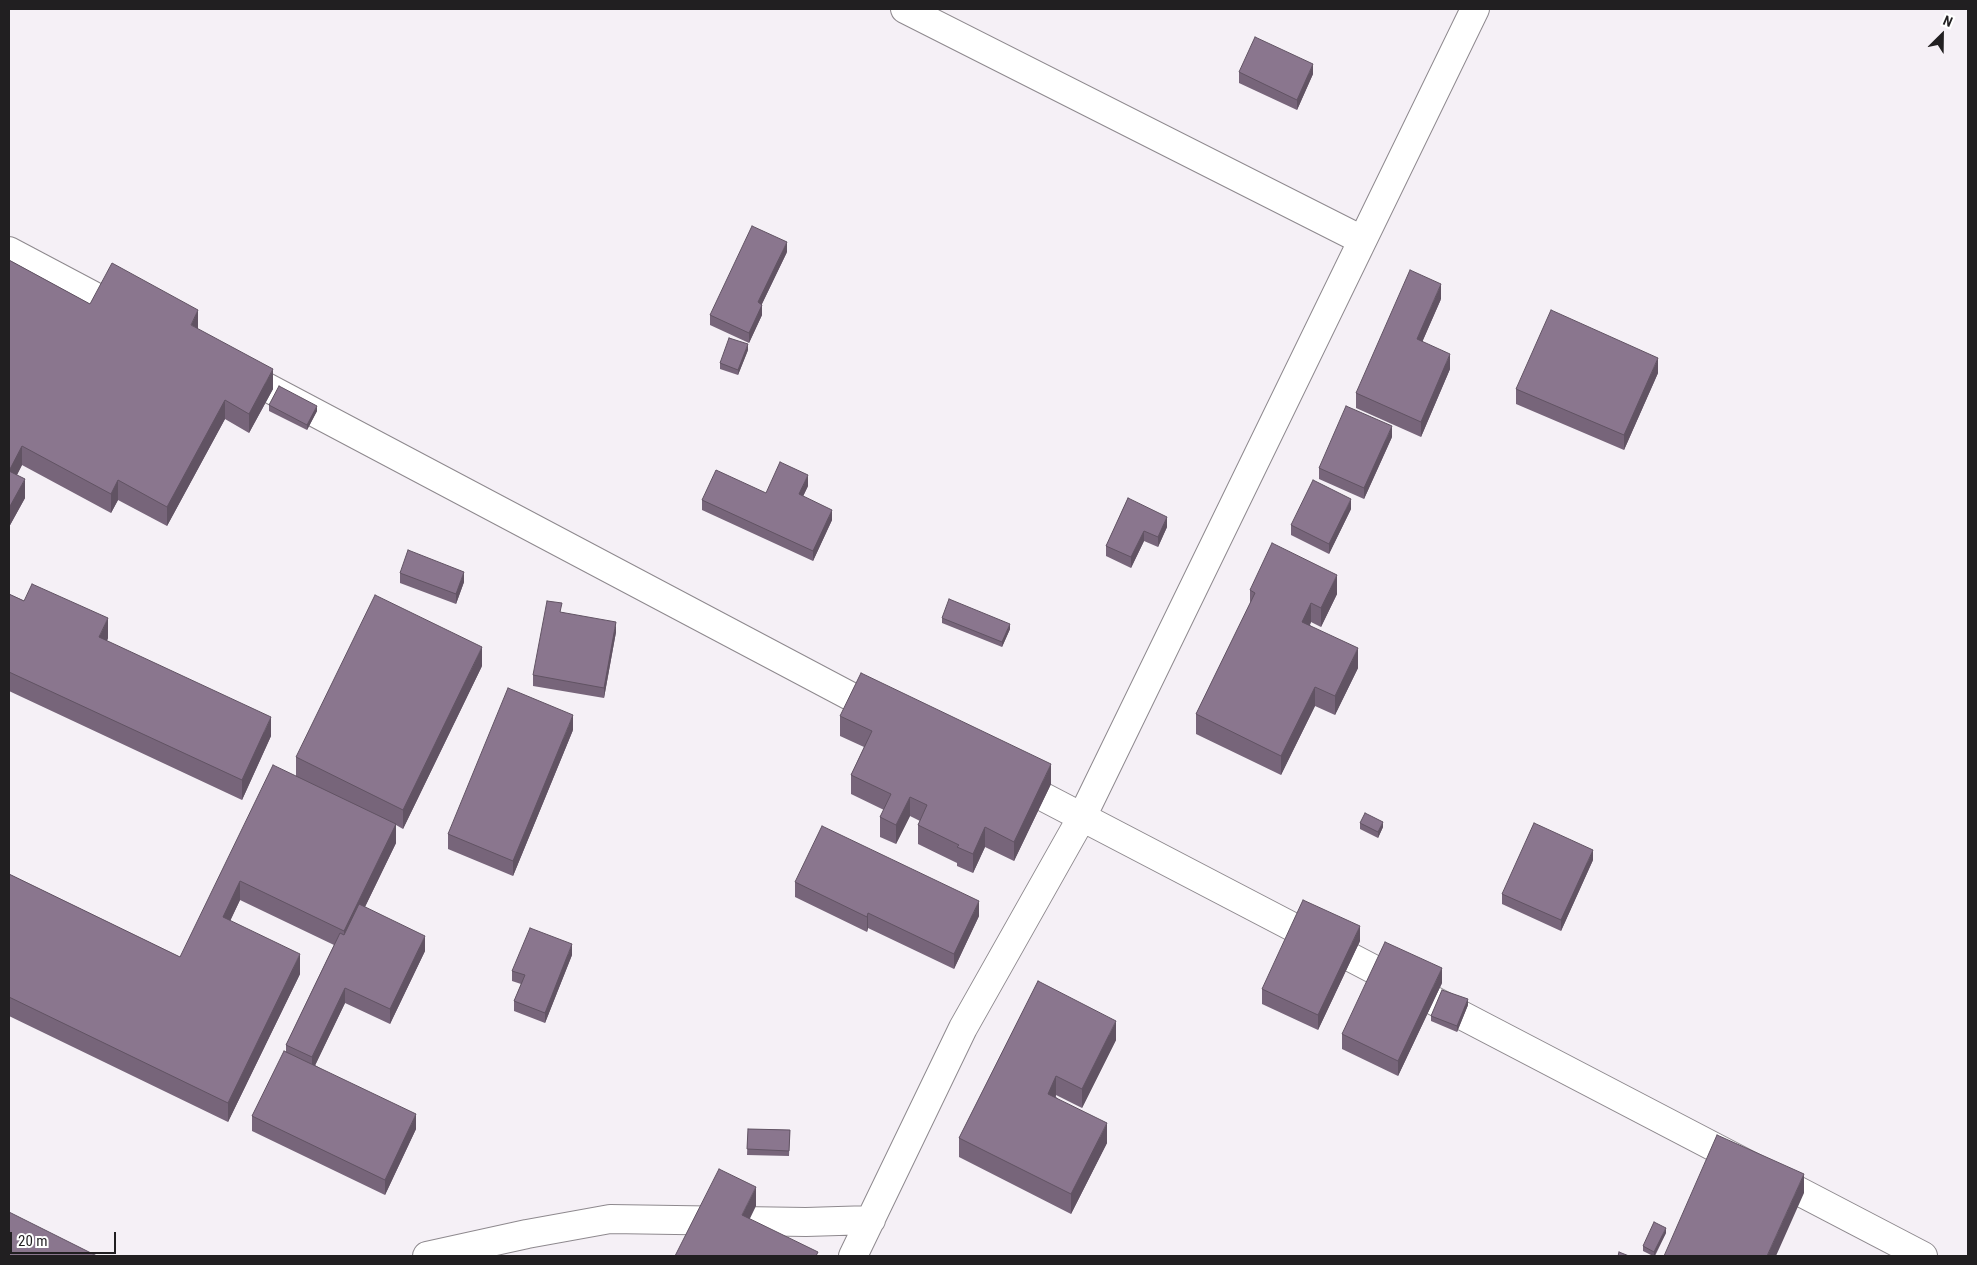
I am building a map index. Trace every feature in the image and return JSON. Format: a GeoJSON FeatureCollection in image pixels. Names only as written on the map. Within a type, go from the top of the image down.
{"type":"FeatureCollection","features":[{"type":"Feature","properties":{"kind":"street"},"geometry":{"type":"LineString","coordinates":[[905,9],[1362,240]]}},
{"type":"Feature","properties":{"kind":"street"},"geometry":{"type":"LineString","coordinates":[[853,1256],[964,1028],[1082,817],[1474,9]]}},
{"type":"Feature","properties":{"kind":"street"},"geometry":{"type":"LineString","coordinates":[[9,251],[150,326]]}},
{"type":"Feature","properties":{"kind":"street"},"geometry":{"type":"LineString","coordinates":[[220,363],[900,722]]}},
{"type":"Feature","properties":{"kind":"street"},"geometry":{"type":"LineString","coordinates":[[987,768],[1923,1256]]}},
{"type":"Feature","properties":{"kind":"street"},"geometry":{"type":"LineString","coordinates":[[427,1256],[526,1234],[610,1219],[806,1222],[871,1220]]}},
{"type":"Feature","properties":{"kind":"building"},"geometry":{"type":"Polygon","coordinates":[[[1255,37],[1313,64],[1297,100],[1239,72],[1255,37]]]}},
{"type":"Feature","properties":{"kind":"building"},"geometry":{"type":"Polygon","coordinates":[[[752,226],[787,242],[758,302],[762,305],[749,333],[710,315],[752,226]]]}},
{"type":"Feature","properties":{"kind":"building"},"geometry":{"type":"Polygon","coordinates":[[[9,260],[90,304],[112,263],[198,310],[191,325],[273,369],[249,414],[225,400],[167,507],[118,480],[111,494],[22,446],[9,471],[9,260]]]}},
{"type":"Feature","properties":{"kind":"building"},"geometry":{"type":"Polygon","coordinates":[[[1410,270],[1441,284],[1417,339],[1450,354],[1421,422],[1356,393],[1410,270]]]}},
{"type":"Feature","properties":{"kind":"building"},"geometry":{"type":"Polygon","coordinates":[[[1551,310],[1658,358],[1624,435],[1516,389],[1551,310]]]}},
{"type":"Feature","properties":{"kind":"building"},"geometry":{"type":"Polygon","coordinates":[[[729,338],[748,344],[738,370],[720,363],[729,338]]]}},
{"type":"Feature","properties":{"kind":"building"},"geometry":{"type":"Polygon","coordinates":[[[279,386],[317,406],[307,425],[269,405],[279,386]]]}},
{"type":"Feature","properties":{"kind":"building"},"geometry":{"type":"Polygon","coordinates":[[[1346,406],[1392,426],[1364,488],[1319,468],[1346,406]]]}},
{"type":"Feature","properties":{"kind":"building"},"geometry":{"type":"Polygon","coordinates":[[[780,462],[808,475],[799,494],[832,510],[813,551],[702,500],[716,470],[766,493],[780,462]]]}},
{"type":"Feature","properties":{"kind":"building"},"geometry":{"type":"Polygon","coordinates":[[[9,471],[25,479],[9,508],[9,471]]]}},
{"type":"Feature","properties":{"kind":"building"},"geometry":{"type":"Polygon","coordinates":[[[1313,480],[1351,499],[1329,544],[1291,525],[1313,480]]]}},
{"type":"Feature","properties":{"kind":"building"},"geometry":{"type":"Polygon","coordinates":[[[1128,498],[1167,517],[1158,537],[1144,531],[1131,557],[1106,546],[1128,498]]]}},
{"type":"Feature","properties":{"kind":"building"},"geometry":{"type":"Polygon","coordinates":[[[1272,543],[1337,575],[1321,608],[1311,603],[1302,622],[1358,648],[1335,696],[1315,687],[1281,756],[1196,714],[1255,593],[1250,590],[1272,543]]]}},
{"type":"Feature","properties":{"kind":"building"},"geometry":{"type":"Polygon","coordinates":[[[408,550],[464,572],[456,594],[400,573],[408,550]]]}},
{"type":"Feature","properties":{"kind":"building"},"geometry":{"type":"Polygon","coordinates":[[[32,584],[108,618],[99,637],[271,717],[242,780],[9,672],[9,594],[24,601],[32,584]]]}},
{"type":"Feature","properties":{"kind":"building"},"geometry":{"type":"Polygon","coordinates":[[[375,595],[482,647],[403,810],[296,757],[375,595]]]}},
{"type":"Feature","properties":{"kind":"building"},"geometry":{"type":"Polygon","coordinates":[[[949,599],[1010,624],[1002,642],[942,618],[949,599]]]}},
{"type":"Feature","properties":{"kind":"building"},"geometry":{"type":"Polygon","coordinates":[[[547,601],[562,603],[560,612],[616,622],[604,688],[533,675],[547,601]]]}},
{"type":"Feature","properties":{"kind":"building"},"geometry":{"type":"Polygon","coordinates":[[[861,673],[1051,764],[1014,842],[985,827],[973,854],[918,825],[927,805],[910,797],[896,825],[880,817],[891,794],[851,775],[872,731],[840,716],[861,673]]]}},
{"type":"Feature","properties":{"kind":"building"},"geometry":{"type":"Polygon","coordinates":[[[508,688],[573,715],[513,861],[448,834],[508,688]]]}},
{"type":"Feature","properties":{"kind":"building"},"geometry":{"type":"Polygon","coordinates":[[[273,765],[396,824],[344,931],[240,881],[223,917],[300,954],[228,1103],[9,997],[9,874],[180,957],[273,765]]]}},
{"type":"Feature","properties":{"kind":"building"},"geometry":{"type":"Polygon","coordinates":[[[1365,813],[1383,822],[1378,832],[1360,823],[1365,813]]]}},
{"type":"Feature","properties":{"kind":"building"},"geometry":{"type":"Polygon","coordinates":[[[1534,823],[1593,850],[1561,920],[1502,894],[1534,823]]]}},
{"type":"Feature","properties":{"kind":"building"},"geometry":{"type":"Polygon","coordinates":[[[822,826],[979,901],[954,954],[868,913],[867,917],[795,882],[822,826]]]}},
{"type":"Feature","properties":{"kind":"building"},"geometry":{"type":"Polygon","coordinates":[[[1303,900],[1360,926],[1318,1015],[1262,989],[1303,900]]]}},
{"type":"Feature","properties":{"kind":"building"},"geometry":{"type":"Polygon","coordinates":[[[359,904],[425,936],[390,1009],[345,988],[312,1057],[286,1045],[340,933],[344,935],[359,904]]]}},
{"type":"Feature","properties":{"kind":"building"},"geometry":{"type":"Polygon","coordinates":[[[530,928],[572,944],[545,1013],[514,1001],[525,975],[512,971],[530,928]]]}},
{"type":"Feature","properties":{"kind":"building"},"geometry":{"type":"Polygon","coordinates":[[[1385,942],[1442,968],[1398,1061],[1342,1034],[1385,942]]]}},
{"type":"Feature","properties":{"kind":"building"},"geometry":{"type":"Polygon","coordinates":[[[1038,981],[1116,1021],[1082,1089],[1056,1076],[1048,1094],[1107,1123],[1071,1194],[959,1138],[1038,981]]]}},
{"type":"Feature","properties":{"kind":"building"},"geometry":{"type":"Polygon","coordinates":[[[1442,990],[1468,999],[1457,1026],[1431,1016],[1442,990]]]}},
{"type":"Feature","properties":{"kind":"building"},"geometry":{"type":"Polygon","coordinates":[[[284,1051],[416,1114],[385,1180],[252,1116],[284,1051]]]}},
{"type":"Feature","properties":{"kind":"building"},"geometry":{"type":"Polygon","coordinates":[[[748,1129],[790,1130],[789,1151],[747,1149],[748,1129]]]}},
{"type":"Feature","properties":{"kind":"building"},"geometry":{"type":"Polygon","coordinates":[[[1717,1135],[1804,1174],[1767,1256],[1664,1256],[1717,1135]]]}},
{"type":"Feature","properties":{"kind":"building"},"geometry":{"type":"Polygon","coordinates":[[[719,1169],[756,1187],[742,1215],[818,1252],[816,1256],[675,1256],[719,1169]]]}},
{"type":"Feature","properties":{"kind":"building"},"geometry":{"type":"Polygon","coordinates":[[[9,1212],[97,1256],[9,1256],[9,1212]]]}},
{"type":"Feature","properties":{"kind":"building"},"geometry":{"type":"Polygon","coordinates":[[[1654,1222],[1666,1228],[1654,1252],[1643,1246],[1654,1222]]]}},
{"type":"Feature","properties":{"kind":"building"},"geometry":{"type":"Polygon","coordinates":[[[1619,1252],[1629,1256],[1618,1256],[1619,1252]]]}}]}
